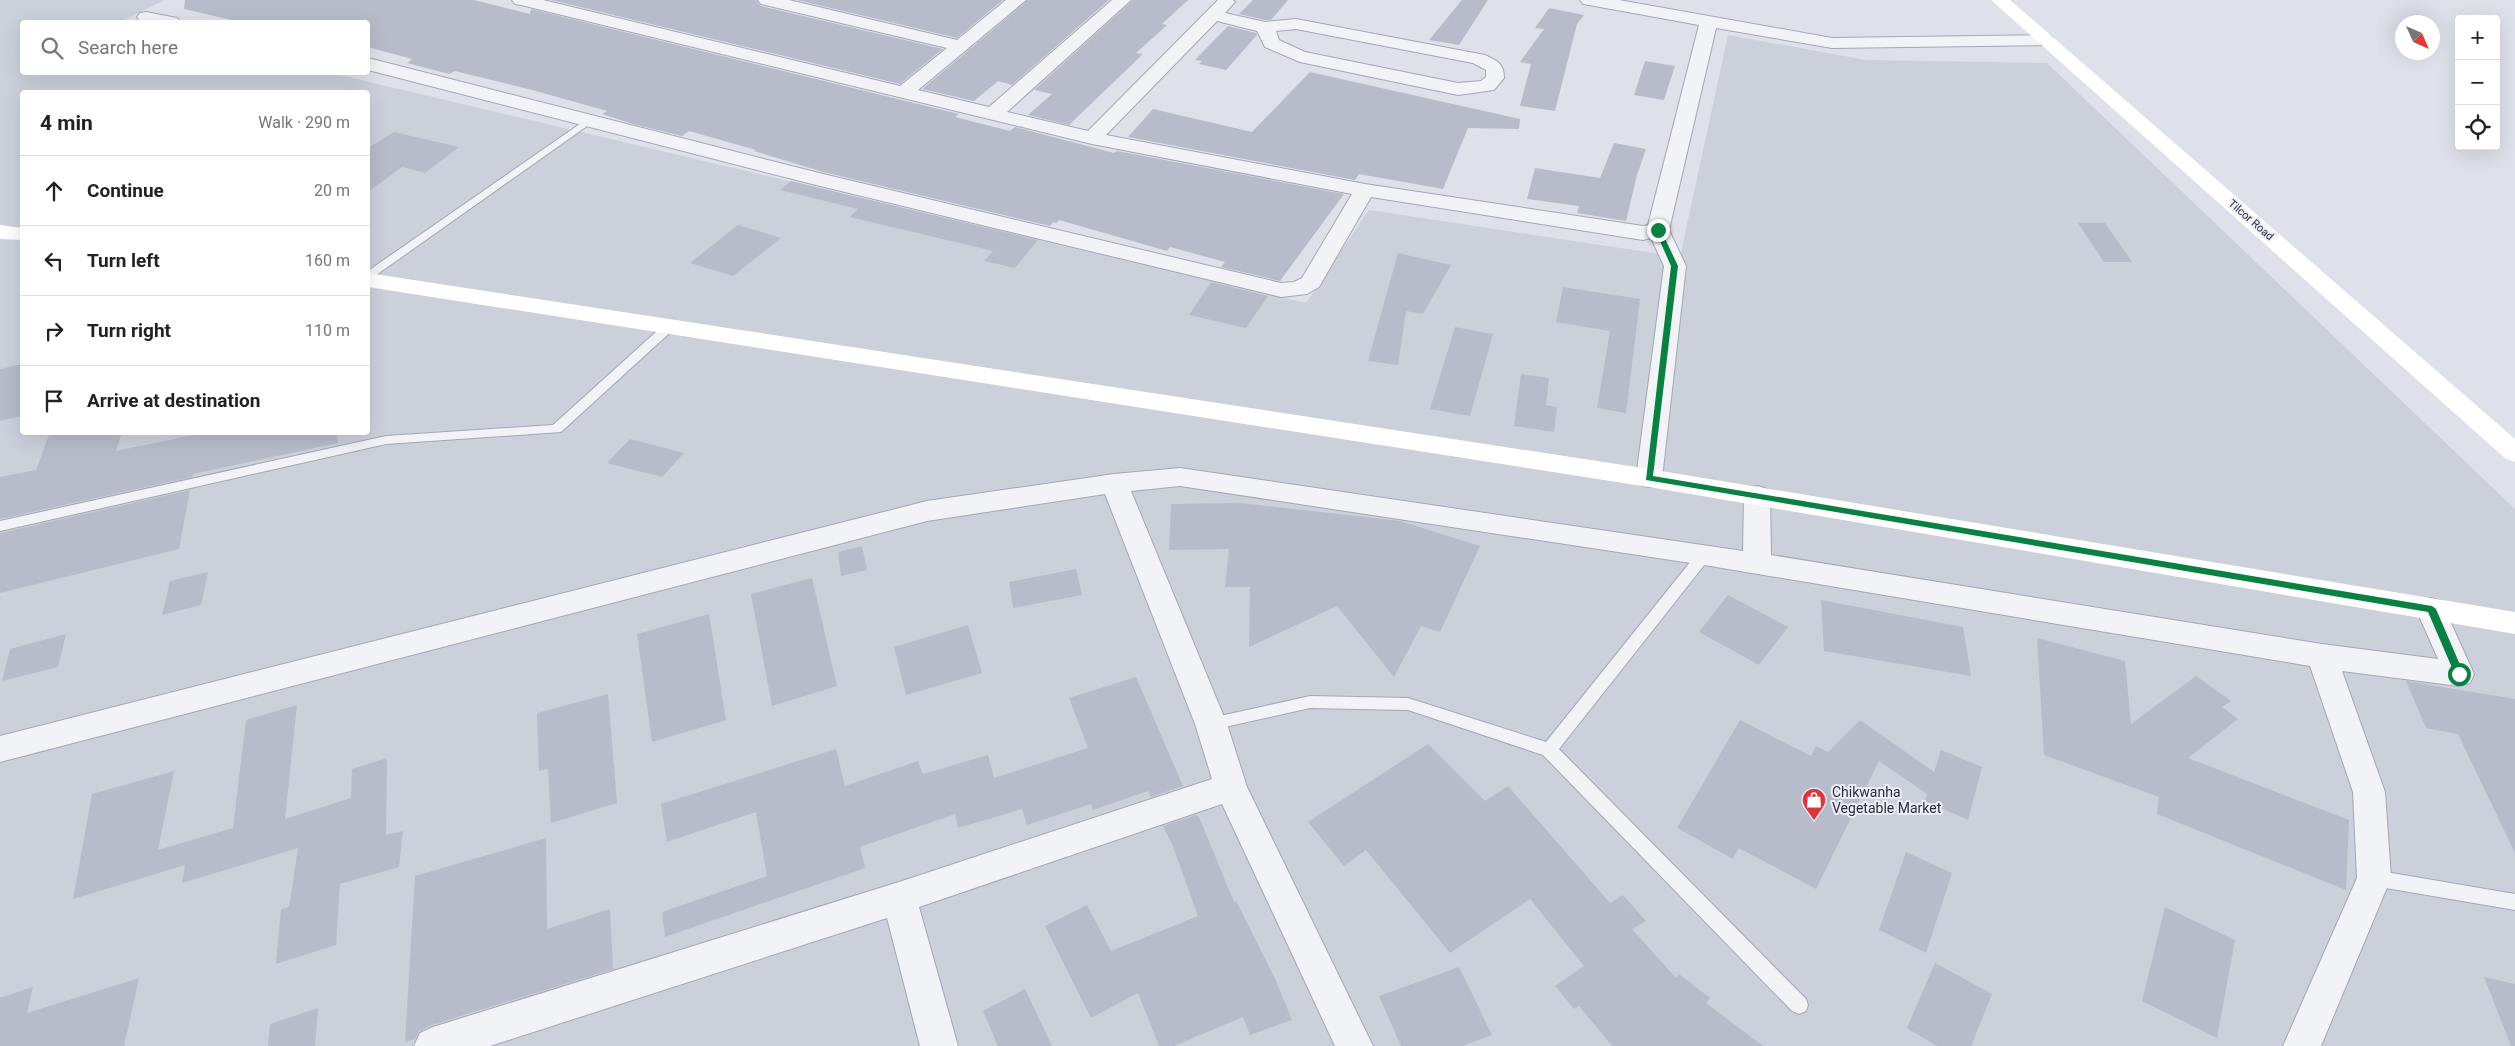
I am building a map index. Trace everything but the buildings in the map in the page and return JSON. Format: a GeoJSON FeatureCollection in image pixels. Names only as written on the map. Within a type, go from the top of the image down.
{"type":"FeatureCollection","features":[{"type":"Feature","properties":{"kind":"street"},"geometry":{"type":"LineString","coordinates":[[526,0],[1092,138],[1365,190],[1644,233],[1658,230]]}},
{"type":"Feature","properties":{"kind":"street"},"geometry":{"type":"LineString","coordinates":[[767,0],[961,46]]}},
{"type":"Feature","properties":{"kind":"street"},"geometry":{"type":"LineString","coordinates":[[904,92],[1018,0]]}},
{"type":"Feature","properties":{"kind":"street"},"geometry":{"type":"LineString","coordinates":[[993,114],[1122,0]]}},
{"type":"Feature","properties":{"kind":"street"},"geometry":{"type":"LineString","coordinates":[[1092,138],[1228,0]]}},
{"type":"Feature","properties":{"kind":"street"},"geometry":{"type":"LineString","coordinates":[[1589,0],[1832,43],[2045,40]]}},
{"type":"Feature","properties":{"kind":"street","name":"Tilcor Road"},"geometry":{"type":"LineString","coordinates":[[2000,0],[2511,447]]}},
{"type":"Feature","properties":{"kind":"street"},"geometry":{"type":"LineString","coordinates":[[1212,15],[1265,27],[1296,24],[1478,59],[1495,68],[1495,78],[1487,86],[1458,89],[1300,56],[1271,43],[1265,27]]}},
{"type":"Feature","properties":{"kind":"street"},"geometry":{"type":"LineString","coordinates":[[146,17],[161,20]]}},
{"type":"Feature","properties":{"kind":"street"},"geometry":{"type":"LineString","coordinates":[[1649,478],[1675,266],[1658,230],[1709,20]]}},
{"type":"Feature","properties":{"kind":"street"},"geometry":{"type":"LineString","coordinates":[[370,65],[586,122],[999,225],[1281,290],[1298,289],[1311,282],[1365,190]]}},
{"type":"Feature","properties":{"kind":"street"},"geometry":{"type":"LineString","coordinates":[[0,232],[20,234]]}},
{"type":"Feature","properties":{"kind":"street"},"geometry":{"type":"LineString","coordinates":[[370,280],[1649,478],[2515,623]]}},
{"type":"Feature","properties":{"kind":"street"},"geometry":{"type":"LineString","coordinates":[[0,749],[927,511],[1114,484],[1180,477],[1704,555],[2322,656],[2459,674],[2432,609]]}},
{"type":"Feature","properties":{"kind":"street"},"geometry":{"type":"LineString","coordinates":[[1114,484],[1211,724],[1231,787],[1354,1046]]}},
{"type":"Feature","properties":{"kind":"street"},"geometry":{"type":"LineString","coordinates":[[1757,496],[1757,564]]}},
{"type":"Feature","properties":{"kind":"street"},"geometry":{"type":"LineString","coordinates":[[2302,1046],[2374,878],[2370,792],[2322,656]]}},
{"type":"Feature","properties":{"kind":"street"},"geometry":{"type":"LineString","coordinates":[[433,1046],[489,1037],[1231,787]]}},
{"type":"Feature","properties":{"kind":"street"},"geometry":{"type":"LineString","coordinates":[[899,898],[939,1046]]}},
{"type":"Feature","properties":{"kind":"lane"},"geometry":{"type":"LineString","coordinates":[[370,275],[586,122]]}},
{"type":"Feature","properties":{"kind":"lane"},"geometry":{"type":"LineString","coordinates":[[0,526],[386,440],[556,429],[671,326]]}},
{"type":"Feature","properties":{"kind":"lane"},"geometry":{"type":"LineString","coordinates":[[1549,750],[1704,555]]}},
{"type":"Feature","properties":{"kind":"lane"},"geometry":{"type":"LineString","coordinates":[[1211,724],[1310,702],[1408,704],[1549,750],[1799,1005]]}},
{"type":"Feature","properties":{"kind":"lane"},"geometry":{"type":"LineString","coordinates":[[2374,878],[2515,902]]}},
{"type":"Feature","properties":{"kind":"shaded area"},"geometry":{"type":"Polygon","coordinates":[[[0,0],[165,0],[123,20],[20,20],[20,75],[339,75],[1306,303],[1369,210],[1680,257],[1728,35],[1866,60],[2047,63],[2515,509],[2515,1046],[0,1046],[0,0]]]}},
{"type":"Feature","properties":{"kind":"place","name":"Chikwanha Vegetable Market"},"geometry":{"type":"Point","coordinates":[1814,821]}},
{"type":"Feature","properties":{"kind":"route"},"geometry":{"type":"LineString","coordinates":[[1658,230],[1675,266],[1649,478],[2432,609],[2459,674]]}}]}
